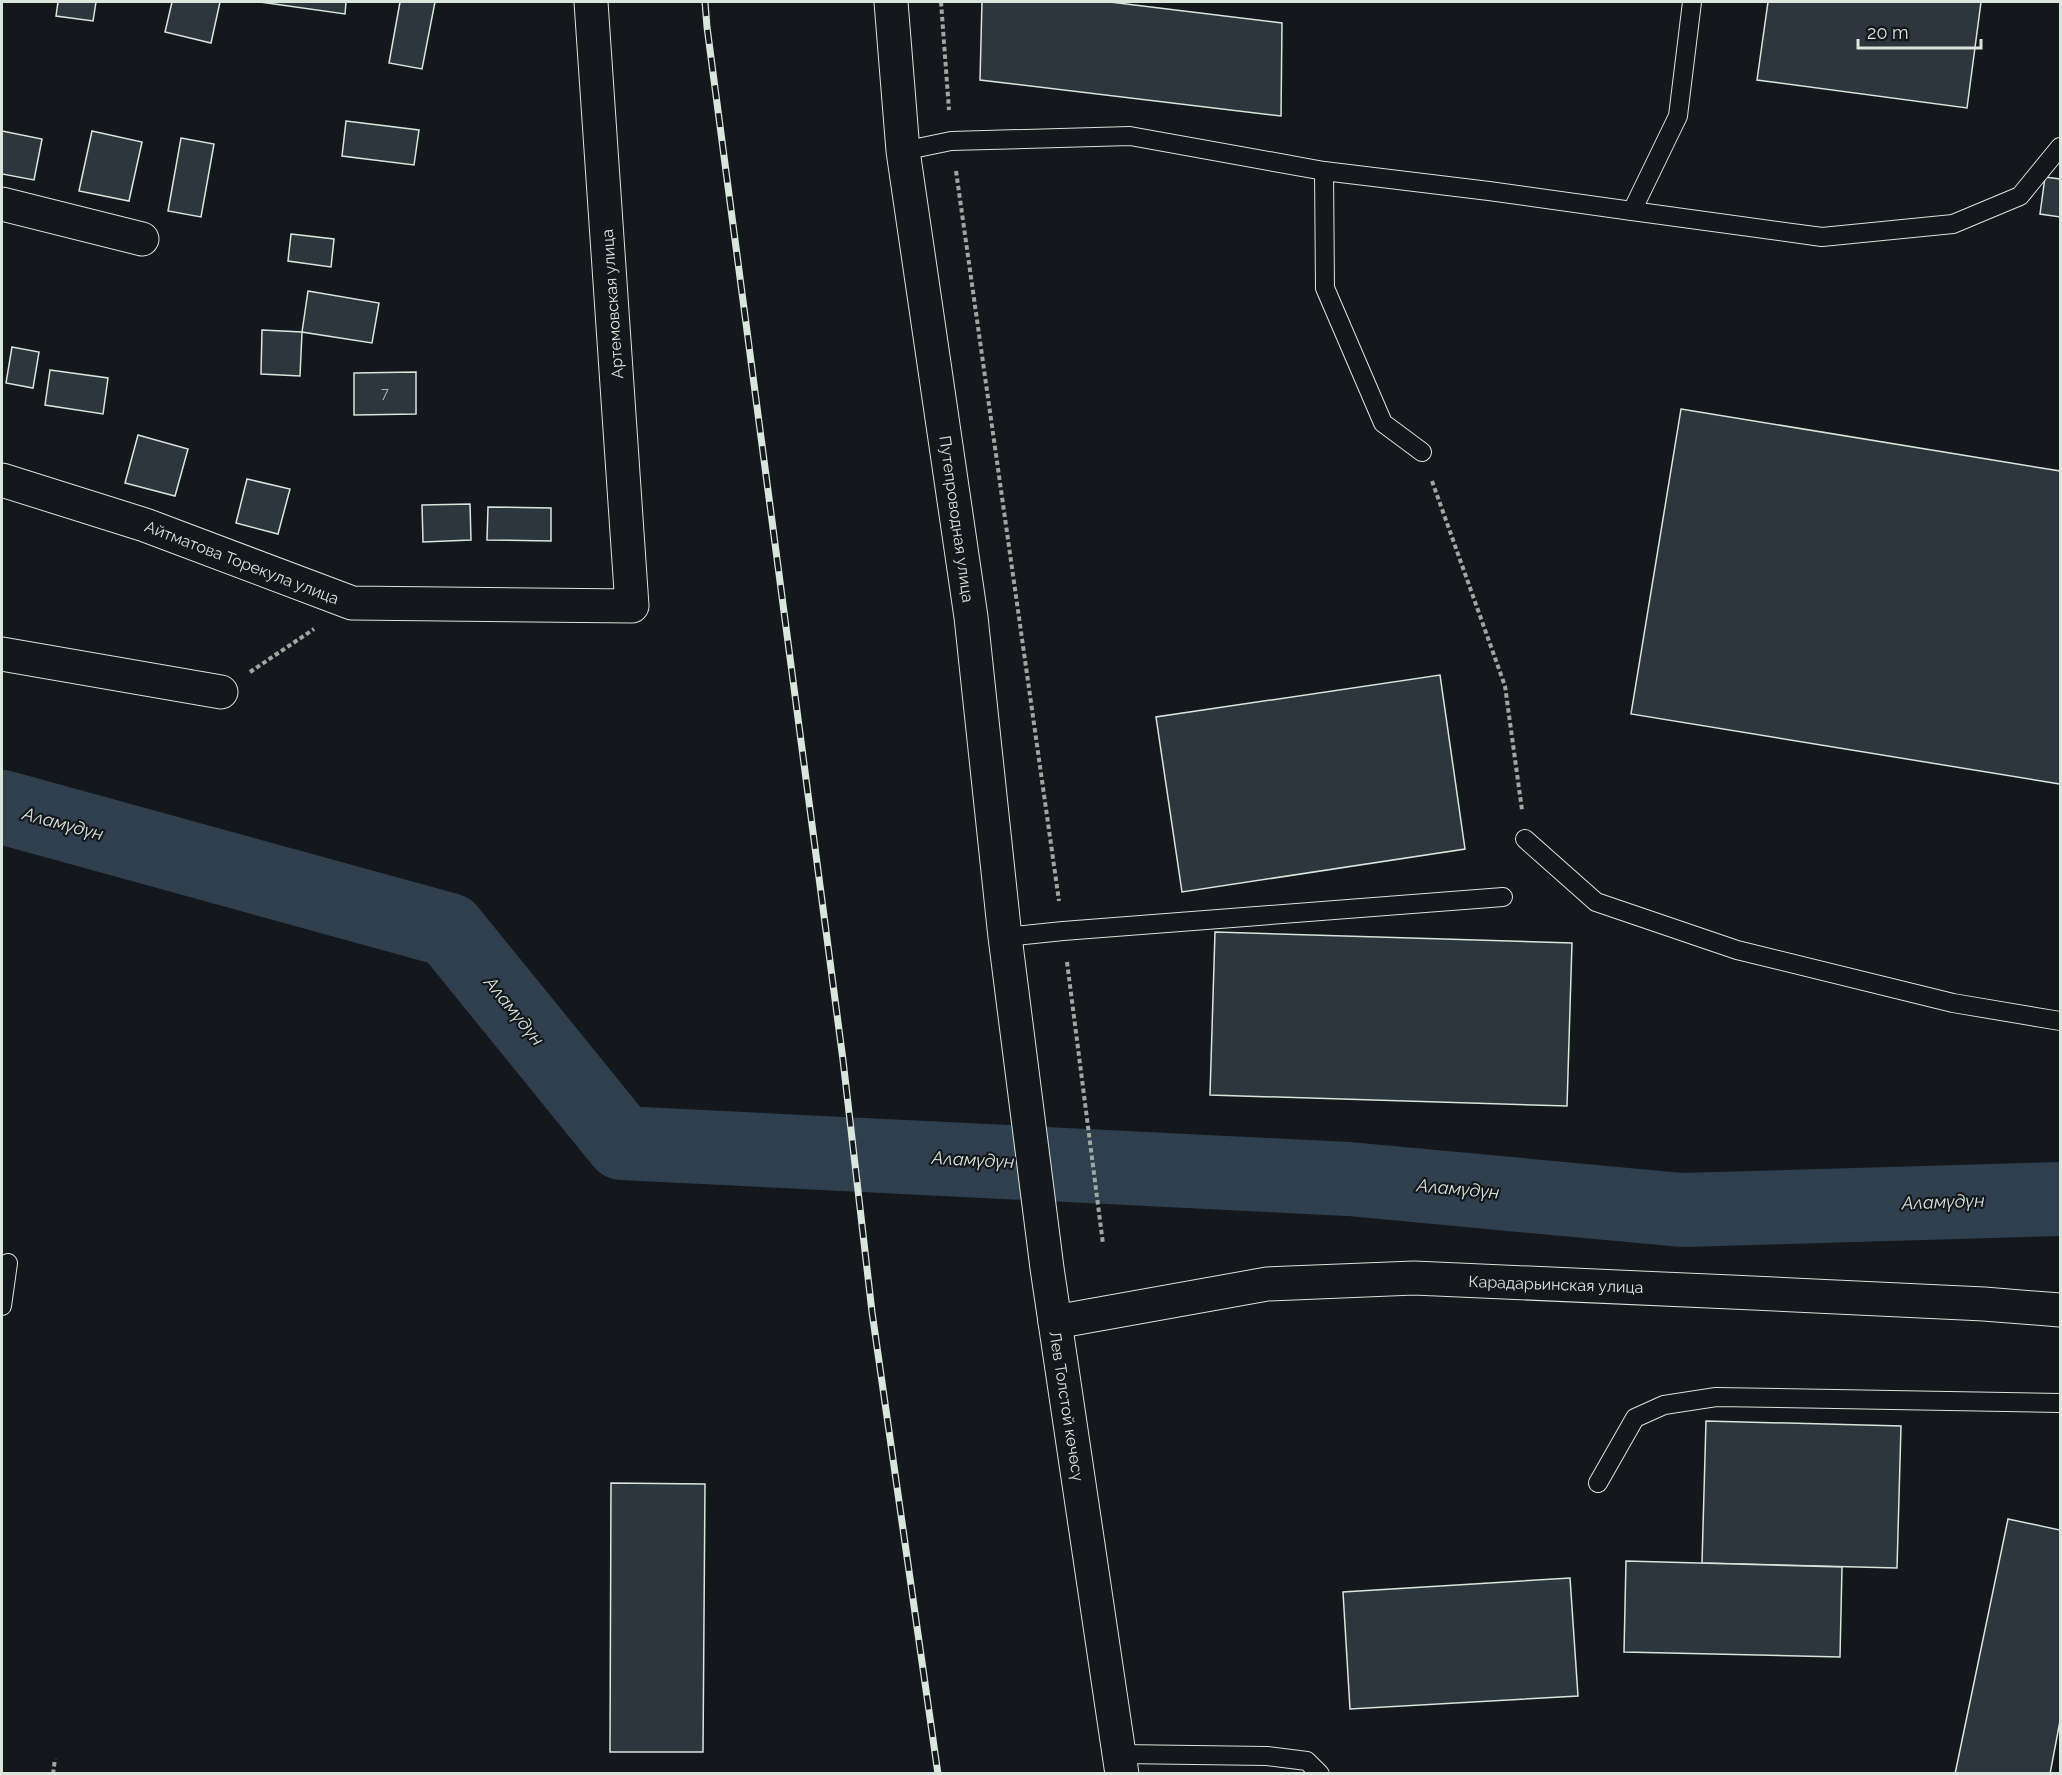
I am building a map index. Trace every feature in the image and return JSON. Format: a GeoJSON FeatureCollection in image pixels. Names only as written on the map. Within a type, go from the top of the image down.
{"type":"FeatureCollection","features":[{"type":"Feature","properties":{"kind":"street","name":"Артемовская улица"},"geometry":{"type":"LineString","coordinates":[[591,2],[632,606]]}},
{"type":"Feature","properties":{"kind":"street","name":"Путепроводная улица"},"geometry":{"type":"LineString","coordinates":[[891,2],[903,151],[971,617],[1005,937],[1019,1038]]}},
{"type":"Feature","properties":{"kind":"street"},"geometry":{"type":"LineString","coordinates":[[2,204],[141,239]]}},
{"type":"Feature","properties":{"kind":"street","name":"Айтматова Торекула улица"},"geometry":{"type":"LineString","coordinates":[[2,480],[145,525],[352,603],[632,606]]}},
{"type":"Feature","properties":{"kind":"street"},"geometry":{"type":"LineString","coordinates":[[2,654],[220,692]]}},
{"type":"Feature","properties":{"kind":"street","name":"Лев Толстой көчөсү"},"geometry":{"type":"LineString","coordinates":[[1019,1038],[1047,1268],[1121,1764]]}},
{"type":"Feature","properties":{"kind":"street","name":"Карадарьинская улица"},"geometry":{"type":"LineString","coordinates":[[1055,1322],[1267,1284],[1414,1278],[1754,1293],[2061,1310]]}},
{"type":"Feature","properties":{"kind":"lane"},"geometry":{"type":"LineString","coordinates":[[1632,211],[1678,116],[1692,2]]}},
{"type":"Feature","properties":{"kind":"lane"},"geometry":{"type":"LineString","coordinates":[[903,151],[951,141],[1130,136],[1324,171],[1489,191],[1822,237],[1953,224],[2020,196],[2061,147]]}},
{"type":"Feature","properties":{"kind":"lane"},"geometry":{"type":"LineString","coordinates":[[1324,171],[1325,288],[1383,423],[1422,452]]}},
{"type":"Feature","properties":{"kind":"lane"},"geometry":{"type":"LineString","coordinates":[[1525,839],[1596,902],[1715,943],[1953,1003],[2061,1021]]}},
{"type":"Feature","properties":{"kind":"lane"},"geometry":{"type":"LineString","coordinates":[[1005,937],[1503,897]]}},
{"type":"Feature","properties":{"kind":"lane"},"geometry":{"type":"LineString","coordinates":[[2,1306],[8,1263]]}},
{"type":"Feature","properties":{"kind":"lane"},"geometry":{"type":"LineString","coordinates":[[1598,1483],[1635,1418],[1664,1405],[1716,1397],[2061,1403]]}},
{"type":"Feature","properties":{"kind":"lane"},"geometry":{"type":"LineString","coordinates":[[1121,1764],[1267,1756],[1307,1761],[1320,1773]]}},
{"type":"Feature","properties":{"kind":"path"},"geometry":{"type":"LineString","coordinates":[[941,2],[951,141],[1063,931],[1103,1244]]}},
{"type":"Feature","properties":{"kind":"path"},"geometry":{"type":"LineString","coordinates":[[1422,452],[1505,686],[1525,839]]}},
{"type":"Feature","properties":{"kind":"path"},"geometry":{"type":"LineString","coordinates":[[220,692],[352,603]]}},
{"type":"Feature","properties":{"kind":"path"},"geometry":{"type":"LineString","coordinates":[[54,1773],[55,1759]]}},
{"type":"Feature","properties":{"kind":"building"},"geometry":{"type":"Polygon","coordinates":[[[58,2],[96,2],[93,21],[56,16],[58,2]]]}},
{"type":"Feature","properties":{"kind":"building"},"geometry":{"type":"Polygon","coordinates":[[[172,2],[220,2],[211,43],[165,32],[172,2]]]}},
{"type":"Feature","properties":{"kind":"building"},"geometry":{"type":"Polygon","coordinates":[[[260,2],[346,2],[345,14],[260,2]]]}},
{"type":"Feature","properties":{"kind":"building"},"geometry":{"type":"Polygon","coordinates":[[[400,2],[435,2],[422,69],[389,63],[400,2]]]}},
{"type":"Feature","properties":{"kind":"building"},"geometry":{"type":"Polygon","coordinates":[[[982,2],[1110,2],[1282,23],[1281,116],[980,80],[982,2]]]}},
{"type":"Feature","properties":{"kind":"building"},"geometry":{"type":"Polygon","coordinates":[[[1768,2],[1981,2],[1967,108],[1757,80],[1768,2]]]}},
{"type":"Feature","properties":{"kind":"building"},"geometry":{"type":"Polygon","coordinates":[[[346,121],[419,130],[414,165],[342,156],[346,121]]]}},
{"type":"Feature","properties":{"kind":"building"},"geometry":{"type":"Polygon","coordinates":[[[2,131],[42,139],[34,180],[2,174],[2,131]]]}},
{"type":"Feature","properties":{"kind":"building"},"geometry":{"type":"Polygon","coordinates":[[[92,131],[142,142],[129,201],[79,191],[92,131]]]}},
{"type":"Feature","properties":{"kind":"building"},"geometry":{"type":"Polygon","coordinates":[[[181,138],[214,144],[201,217],[168,211],[181,138]]]}},
{"type":"Feature","properties":{"kind":"building"},"geometry":{"type":"Polygon","coordinates":[[[2045,177],[2060,179],[2060,217],[2040,214],[2045,177]]]}},
{"type":"Feature","properties":{"kind":"building"},"geometry":{"type":"Polygon","coordinates":[[[291,234],[334,239],[331,267],[288,261],[291,234]]]}},
{"type":"Feature","properties":{"kind":"building"},"geometry":{"type":"Polygon","coordinates":[[[308,291],[379,303],[372,343],[302,332],[308,291]]]}},
{"type":"Feature","properties":{"kind":"building"},"geometry":{"type":"Polygon","coordinates":[[[262,330],[302,332],[300,376],[261,374],[262,330]]]}},
{"type":"Feature","properties":{"kind":"building"},"geometry":{"type":"Polygon","coordinates":[[[12,347],[39,352],[33,388],[6,383],[12,347]]]}},
{"type":"Feature","properties":{"kind":"building"},"geometry":{"type":"Polygon","coordinates":[[[50,370],[108,378],[103,414],[45,405],[50,370]]]}},
{"type":"Feature","properties":{"kind":"building"},"geometry":{"type":"Polygon","coordinates":[[[416,372],[416,414],[354,415],[354,373],[416,372]]]}},
{"type":"Feature","properties":{"kind":"building"},"geometry":{"type":"Polygon","coordinates":[[[1681,409],[2060,471],[2060,784],[1631,714],[1681,409]]]}},
{"type":"Feature","properties":{"kind":"building"},"geometry":{"type":"Polygon","coordinates":[[[138,435],[188,449],[175,496],[125,483],[138,435]]]}},
{"type":"Feature","properties":{"kind":"building"},"geometry":{"type":"Polygon","coordinates":[[[247,479],[290,489],[278,534],[236,523],[247,479]]]}},
{"type":"Feature","properties":{"kind":"building"},"geometry":{"type":"Polygon","coordinates":[[[470,504],[471,540],[423,542],[422,505],[470,504]]]}},
{"type":"Feature","properties":{"kind":"building"},"geometry":{"type":"Polygon","coordinates":[[[488,507],[551,508],[551,541],[487,540],[488,507]]]}},
{"type":"Feature","properties":{"kind":"building"},"geometry":{"type":"Polygon","coordinates":[[[1440,675],[1465,849],[1182,892],[1156,717],[1440,675]]]}},
{"type":"Feature","properties":{"kind":"building"},"geometry":{"type":"Polygon","coordinates":[[[1215,932],[1572,943],[1567,1106],[1210,1095],[1215,932]]]}},
{"type":"Feature","properties":{"kind":"building"},"geometry":{"type":"Polygon","coordinates":[[[1706,1421],[1901,1426],[1897,1568],[1702,1563],[1706,1421]]]}},
{"type":"Feature","properties":{"kind":"building"},"geometry":{"type":"Polygon","coordinates":[[[611,1483],[705,1484],[703,1752],[610,1752],[611,1483]]]}},
{"type":"Feature","properties":{"kind":"building"},"geometry":{"type":"Polygon","coordinates":[[[2008,1519],[2060,1530],[2060,1721],[2050,1774],[1955,1774],[2008,1519]]]}},
{"type":"Feature","properties":{"kind":"building"},"geometry":{"type":"Polygon","coordinates":[[[1626,1561],[1842,1567],[1840,1657],[1624,1652],[1626,1561]]]}},
{"type":"Feature","properties":{"kind":"building"},"geometry":{"type":"Polygon","coordinates":[[[1570,1578],[1578,1696],[1350,1709],[1343,1592],[1570,1578]]]}},
{"type":"Feature","properties":{"kind":"waterway","name":"Аламүдүн"},"geometry":{"type":"LineString","coordinates":[[2,807],[449,930],[622,1143],[1349,1179],[1682,1210],[2060,1199]]}},
{"type":"Feature","properties":{"kind":"railway"},"geometry":{"type":"LineString","coordinates":[[705,2],[843,1060],[872,1312],[938,1774]]}}]}
